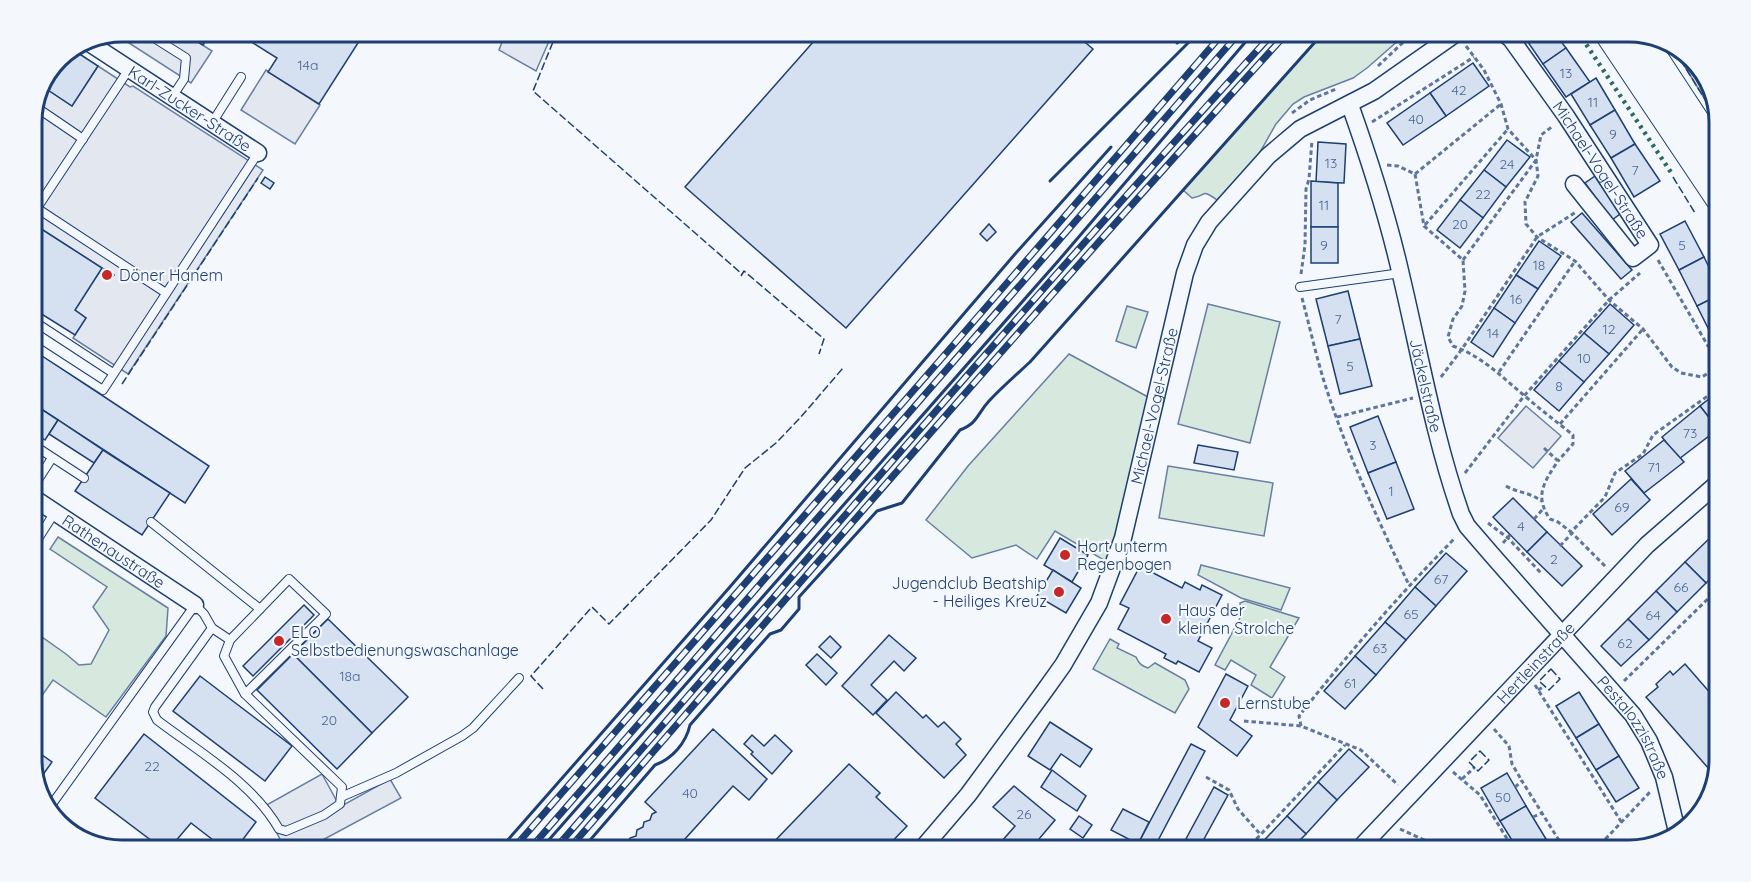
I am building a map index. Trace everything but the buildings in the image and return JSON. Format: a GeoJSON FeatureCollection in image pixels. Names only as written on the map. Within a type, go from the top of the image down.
{"type":"FeatureCollection","features":[{"type":"Feature","properties":{"kind":"main road"},"geometry":{"type":"LineString","coordinates":[[1614,42],[1709,184]]}},
{"type":"Feature","properties":{"kind":"main road"},"geometry":{"type":"LineString","coordinates":[[1647,44],[1709,123]]}},
{"type":"Feature","properties":{"kind":"street","name":"Michael-Vogel-Straße"},"geometry":{"type":"LineString","coordinates":[[930,840],[968,795],[1043,693],[1084,631],[1099,603],[1123,538],[1185,273],[1195,245],[1221,208],[1268,156],[1300,129],[1374,91],[1444,42]]}},
{"type":"Feature","properties":{"kind":"street","name":"Michael-Vogel-Straße"},"geometry":{"type":"LineString","coordinates":[[1513,42],[1566,116],[1650,245],[1633,258],[1574,184]]}},
{"type":"Feature","properties":{"kind":"street","name":"Karl-Zucker-Straße"},"geometry":{"type":"LineString","coordinates":[[100,46],[129,69],[258,153]]}},
{"type":"Feature","properties":{"kind":"street","name":"Jäckelstraße"},"geometry":{"type":"LineString","coordinates":[[1350,105],[1370,162],[1401,273],[1428,394],[1453,490],[1467,526],[1563,635]]}},
{"type":"Feature","properties":{"kind":"street","name":"Hertleinstraße"},"geometry":{"type":"LineString","coordinates":[[1368,840],[1654,538],[1709,491]]}},
{"type":"Feature","properties":{"kind":"street","name":"Rathenaustraße"},"geometry":{"type":"LineString","coordinates":[[42,504],[195,605]]}},
{"type":"Feature","properties":{"kind":"street","name":"Pestalozzistraße"},"geometry":{"type":"LineString","coordinates":[[1563,635],[1614,692],[1643,733],[1664,777],[1676,826]]}},
{"type":"Feature","properties":{"kind":"lane"},"geometry":{"type":"LineString","coordinates":[[160,42],[186,58],[184,79],[172,97]]}},
{"type":"Feature","properties":{"kind":"lane"},"geometry":{"type":"LineString","coordinates":[[42,196],[129,69]]}},
{"type":"Feature","properties":{"kind":"lane"},"geometry":{"type":"LineString","coordinates":[[212,123],[241,77]]}},
{"type":"Feature","properties":{"kind":"lane"},"geometry":{"type":"LineString","coordinates":[[43,112],[83,139]]}},
{"type":"Feature","properties":{"kind":"lane"},"geometry":{"type":"LineString","coordinates":[[42,351],[102,390],[258,153]]}},
{"type":"Feature","properties":{"kind":"lane"},"geometry":{"type":"LineString","coordinates":[[42,212],[166,293]]}},
{"type":"Feature","properties":{"kind":"lane"},"geometry":{"type":"LineString","coordinates":[[1300,288],[1401,273]]}},
{"type":"Feature","properties":{"kind":"lane"},"geometry":{"type":"LineString","coordinates":[[42,327],[113,374]]}},
{"type":"Feature","properties":{"kind":"lane"},"geometry":{"type":"LineString","coordinates":[[42,451],[84,478]]}},
{"type":"Feature","properties":{"kind":"lane"},"geometry":{"type":"LineString","coordinates":[[42,474],[52,458]]}},
{"type":"Feature","properties":{"kind":"lane"},"geometry":{"type":"LineString","coordinates":[[42,532],[55,512]]}},
{"type":"Feature","properties":{"kind":"lane"},"geometry":{"type":"LineString","coordinates":[[151,522],[260,609]]}},
{"type":"Feature","properties":{"kind":"lane"},"geometry":{"type":"LineString","coordinates":[[212,628],[155,707],[153,712],[157,720],[243,785],[270,813],[279,829],[286,831],[324,815],[340,804],[342,787],[245,694],[224,656],[230,640],[289,579],[326,614],[245,694]]}},
{"type":"Feature","properties":{"kind":"lane"},"geometry":{"type":"LineString","coordinates":[[54,803],[195,605],[204,614],[212,628],[230,640]]}},
{"type":"Feature","properties":{"kind":"lane"},"geometry":{"type":"LineString","coordinates":[[341,797],[396,773],[462,736],[473,728],[519,678]]}},
{"type":"Feature","properties":{"kind":"path"},"geometry":{"type":"LineString","coordinates":[[1464,42],[1484,70],[1501,104],[1508,129],[1536,160]]}},
{"type":"Feature","properties":{"kind":"path"},"geometry":{"type":"LineString","coordinates":[[1359,130],[1474,57]]}},
{"type":"Feature","properties":{"kind":"path"},"geometry":{"type":"LineString","coordinates":[[1415,174],[1501,104]]}},
{"type":"Feature","properties":{"kind":"path"},"geometry":{"type":"LineString","coordinates":[[1566,116],[1541,135],[1536,160],[1538,176],[1525,202],[1526,224],[1538,237],[1575,261],[1609,300],[1643,328],[1672,367],[1681,373],[1702,377],[1709,372]]}},
{"type":"Feature","properties":{"kind":"path"},"geometry":{"type":"LineString","coordinates":[[1313,121],[1300,288],[1336,417],[1377,516],[1410,585]]}},
{"type":"Feature","properties":{"kind":"path"},"geometry":{"type":"LineString","coordinates":[[1424,226],[1508,129]]}},
{"type":"Feature","properties":{"kind":"path"},"geometry":{"type":"LineString","coordinates":[[1536,160],[1463,260],[1465,291],[1462,306],[1453,319],[1448,337],[1453,346],[1462,349],[1498,372],[1573,435],[1573,444],[1546,479],[1541,501],[1543,509],[1550,519],[1572,533],[1616,577]]}},
{"type":"Feature","properties":{"kind":"path"},"geometry":{"type":"LineString","coordinates":[[1370,162],[1398,166],[1415,174]]}},
{"type":"Feature","properties":{"kind":"path"},"geometry":{"type":"LineString","coordinates":[[1415,174],[1424,226],[1463,260]]}},
{"type":"Feature","properties":{"kind":"path"},"geometry":{"type":"LineString","coordinates":[[1336,417],[1428,394],[1462,349],[1538,237],[1588,204]]}},
{"type":"Feature","properties":{"kind":"path"},"geometry":{"type":"LineString","coordinates":[[1650,245],[1709,347]]}},
{"type":"Feature","properties":{"kind":"path"},"geometry":{"type":"LineString","coordinates":[[1453,490],[1524,396],[1609,300],[1640,274],[1633,258]]}},
{"type":"Feature","properties":{"kind":"path"},"geometry":{"type":"LineString","coordinates":[[1498,372],[1575,261]]}},
{"type":"Feature","properties":{"kind":"path"},"geometry":{"type":"LineString","coordinates":[[1560,424],[1643,328]]}},
{"type":"Feature","properties":{"kind":"path"},"geometry":{"type":"LineString","coordinates":[[1560,546],[1605,497],[1615,474],[1642,454],[1653,435],[1709,395]]}},
{"type":"Feature","properties":{"kind":"path"},"geometry":{"type":"LineString","coordinates":[[1544,448],[1558,461]]}},
{"type":"Feature","properties":{"kind":"path"},"geometry":{"type":"LineString","coordinates":[[1506,486],[1512,490],[1527,492],[1541,501]]}},
{"type":"Feature","properties":{"kind":"path"},"geometry":{"type":"LineString","coordinates":[[1534,519],[1543,509]]}},
{"type":"Feature","properties":{"kind":"path"},"geometry":{"type":"LineString","coordinates":[[1484,520],[1508,537],[1541,573]]}},
{"type":"Feature","properties":{"kind":"path"},"geometry":{"type":"LineString","coordinates":[[1301,726],[1299,716],[1346,657],[1410,585],[1467,526]]}},
{"type":"Feature","properties":{"kind":"path"},"geometry":{"type":"LineString","coordinates":[[1614,692],[1709,598]]}},
{"type":"Feature","properties":{"kind":"path"},"geometry":{"type":"LineString","coordinates":[[1526,672],[1622,824]]}},
{"type":"Feature","properties":{"kind":"path"},"geometry":{"type":"LineString","coordinates":[[1538,690],[1545,686]]}},
{"type":"Feature","properties":{"kind":"path"},"geometry":{"type":"LineString","coordinates":[[1483,717],[1509,746],[1512,764],[1559,840]]}},
{"type":"Feature","properties":{"kind":"path"},"geometry":{"type":"LineString","coordinates":[[1244,721],[1301,726],[1360,750],[1409,795]]}},
{"type":"Feature","properties":{"kind":"path"},"geometry":{"type":"LineString","coordinates":[[1256,840],[1346,744]]}},
{"type":"Feature","properties":{"kind":"path"},"geometry":{"type":"LineString","coordinates":[[1441,761],[1480,795],[1508,840]]}},
{"type":"Feature","properties":{"kind":"path"},"geometry":{"type":"LineString","coordinates":[[1462,779],[1475,767]]}},
{"type":"Feature","properties":{"kind":"path"},"geometry":{"type":"LineString","coordinates":[[1206,777],[1229,790],[1238,809],[1261,835]]}},
{"type":"Feature","properties":{"kind":"path"},"geometry":{"type":"LineString","coordinates":[[1605,840],[1664,777]]}},
{"type":"Feature","properties":{"kind":"path"},"geometry":{"type":"LineString","coordinates":[[1515,786],[1522,781]]}},
{"type":"Feature","properties":{"kind":"path"},"geometry":{"type":"LineString","coordinates":[[1533,817],[1542,813]]}},
{"type":"Feature","properties":{"kind":"path"},"geometry":{"type":"LineString","coordinates":[[1385,822],[1424,840]]}},
{"type":"Feature","properties":{"kind":"shaded area"},"geometry":{"type":"Polygon","coordinates":[[[127,42],[198,42],[212,51],[191,83],[127,42]]]}},
{"type":"Feature","properties":{"kind":"shaded area"},"geometry":{"type":"Polygon","coordinates":[[[502,42],[549,42],[536,71],[499,50],[502,42]]]}},
{"type":"Feature","properties":{"kind":"shaded area"},"geometry":{"type":"Polygon","coordinates":[[[1315,42],[1397,42],[1353,78],[1304,97],[1293,104],[1276,124],[1256,159],[1217,200],[1208,194],[1192,198],[1183,190],[1315,42]]]}},
{"type":"Feature","properties":{"kind":"shaded area"},"geometry":{"type":"Polygon","coordinates":[[[1682,62],[1696,77],[1706,101],[1682,62]]]}},
{"type":"Feature","properties":{"kind":"shaded area"},"geometry":{"type":"Polygon","coordinates":[[[98,66],[263,170],[128,374],[73,338],[86,318],[75,310],[102,268],[42,229],[42,117],[49,90],[72,106],[98,66]]]}},
{"type":"Feature","properties":{"kind":"shaded area"},"geometry":{"type":"Polygon","coordinates":[[[266,70],[320,105],[295,144],[241,110],[266,70]]]}},
{"type":"Feature","properties":{"kind":"shaded area"},"geometry":{"type":"Polygon","coordinates":[[[1208,304],[1280,322],[1250,443],[1178,424],[1208,304]]]}},
{"type":"Feature","properties":{"kind":"shaded area"},"geometry":{"type":"Polygon","coordinates":[[[1127,306],[1148,312],[1136,348],[1116,341],[1127,306]]]}},
{"type":"Feature","properties":{"kind":"shaded area"},"geometry":{"type":"Polygon","coordinates":[[[1069,354],[1148,397],[1122,517],[1107,562],[1055,531],[1037,559],[1016,545],[972,558],[926,520],[968,466],[1069,354]]]}},
{"type":"Feature","properties":{"kind":"shaded area"},"geometry":{"type":"Polygon","coordinates":[[[1526,406],[1561,436],[1533,468],[1498,438],[1526,406]]]}},
{"type":"Feature","properties":{"kind":"shaded area"},"geometry":{"type":"Polygon","coordinates":[[[1168,466],[1273,483],[1264,536],[1159,518],[1168,466]]]}},
{"type":"Feature","properties":{"kind":"shaded area"},"geometry":{"type":"Polygon","coordinates":[[[58,537],[168,608],[166,636],[106,717],[53,680],[42,696],[42,637],[79,665],[91,664],[109,630],[93,607],[107,587],[50,549],[58,537]]]}},
{"type":"Feature","properties":{"kind":"shaded area"},"geometry":{"type":"Polygon","coordinates":[[[1201,565],[1290,588],[1281,610],[1241,598],[1198,575],[1201,565]]]}},
{"type":"Feature","properties":{"kind":"shaded area"},"geometry":{"type":"Polygon","coordinates":[[[1245,601],[1299,618],[1270,667],[1285,677],[1272,698],[1251,685],[1256,675],[1231,660],[1225,670],[1215,665],[1241,616],[1240,603],[1245,601]]]}},
{"type":"Feature","properties":{"kind":"shaded area"},"geometry":{"type":"Polygon","coordinates":[[[1110,639],[1119,644],[1117,648],[1136,657],[1144,666],[1148,668],[1155,663],[1185,680],[1189,689],[1175,713],[1093,669],[1110,639]]]}},
{"type":"Feature","properties":{"kind":"shaded area"},"geometry":{"type":"Polygon","coordinates":[[[322,774],[340,807],[390,779],[401,798],[323,840],[280,840],[263,807],[322,774]]]}},
{"type":"Feature","properties":{"kind":"railway"},"geometry":{"type":"LineString","coordinates":[[521,840],[1215,42]]}},
{"type":"Feature","properties":{"kind":"railway"},"geometry":{"type":"LineString","coordinates":[[538,840],[1231,42]]}},
{"type":"Feature","properties":{"kind":"railway"},"geometry":{"type":"LineString","coordinates":[[563,840],[1002,336],[1265,42]]}},
{"type":"Feature","properties":{"kind":"railway"},"geometry":{"type":"LineString","coordinates":[[577,840],[1015,336],[1279,42]]}},
{"type":"Feature","properties":{"kind":"hedge"},"geometry":{"type":"LineString","coordinates":[[1585,42],[1672,174]]}},
{"type":"Feature","properties":{"kind":"fence"},"geometry":{"type":"LineString","coordinates":[[553,42],[533,91],[742,274]]}},
{"type":"Feature","properties":{"kind":"fence"},"geometry":{"type":"LineString","coordinates":[[1682,62],[1706,101]]}},
{"type":"Feature","properties":{"kind":"fence"},"geometry":{"type":"LineString","coordinates":[[1673,177],[1695,213]]}},
{"type":"Feature","properties":{"kind":"fence"},"geometry":{"type":"LineString","coordinates":[[122,384],[258,178]]}},
{"type":"Feature","properties":{"kind":"fence"},"geometry":{"type":"LineString","coordinates":[[741,276],[744,271],[824,339],[819,354]]}},
{"type":"Feature","properties":{"kind":"fence"},"geometry":{"type":"LineString","coordinates":[[543,689],[531,676],[592,607],[609,624],[711,520],[745,468],[776,443],[843,368]]}},
{"type":"Feature","properties":{"kind":"fence"},"geometry":{"type":"LineString","coordinates":[[1551,669],[1560,679],[1549,690],[1539,681],[1551,669]]}},
{"type":"Feature","properties":{"kind":"fence"},"geometry":{"type":"LineString","coordinates":[[1480,751],[1489,760],[1478,771],[1469,762],[1480,751]]}},
{"type":"Feature","properties":{"kind":"wall"},"geometry":{"type":"LineString","coordinates":[[1050,181],[1189,42]]}},
{"type":"Feature","properties":{"kind":"wall"},"geometry":{"type":"LineString","coordinates":[[549,840],[1059,260],[1245,42]]}},
{"type":"Feature","properties":{"kind":"wall"},"geometry":{"type":"LineString","coordinates":[[590,840],[655,765],[667,759],[677,750],[690,725],[770,634],[781,630],[799,609],[799,597],[877,511],[902,503],[960,430],[974,421],[989,401],[1030,362],[1315,42]]}},
{"type":"Feature","properties":{"kind":"wall"},"geometry":{"type":"LineString","coordinates":[[508,840],[729,588],[1015,254],[1111,147]]}},
{"type":"Feature","properties":{"kind":"place","name":"Döner Hanem"},"geometry":{"type":"Point","coordinates":[107,275]}},
{"type":"Feature","properties":{"kind":"place","name":"Hort unterm Regenbogen"},"geometry":{"type":"Point","coordinates":[1065,555]}},
{"type":"Feature","properties":{"kind":"place","name":"Jugendclub Beatship - Heiliges Kreuz"},"geometry":{"type":"Point","coordinates":[1059,592]}},
{"type":"Feature","properties":{"kind":"place","name":"Haus der kleinen Strolche"},"geometry":{"type":"Point","coordinates":[1166,619]}},
{"type":"Feature","properties":{"kind":"place","name":"ELO Selbstbedienungswaschanlage"},"geometry":{"type":"Point","coordinates":[279,641]}},
{"type":"Feature","properties":{"kind":"place","name":"Lernstube"},"geometry":{"type":"Point","coordinates":[1225,703]}}]}
